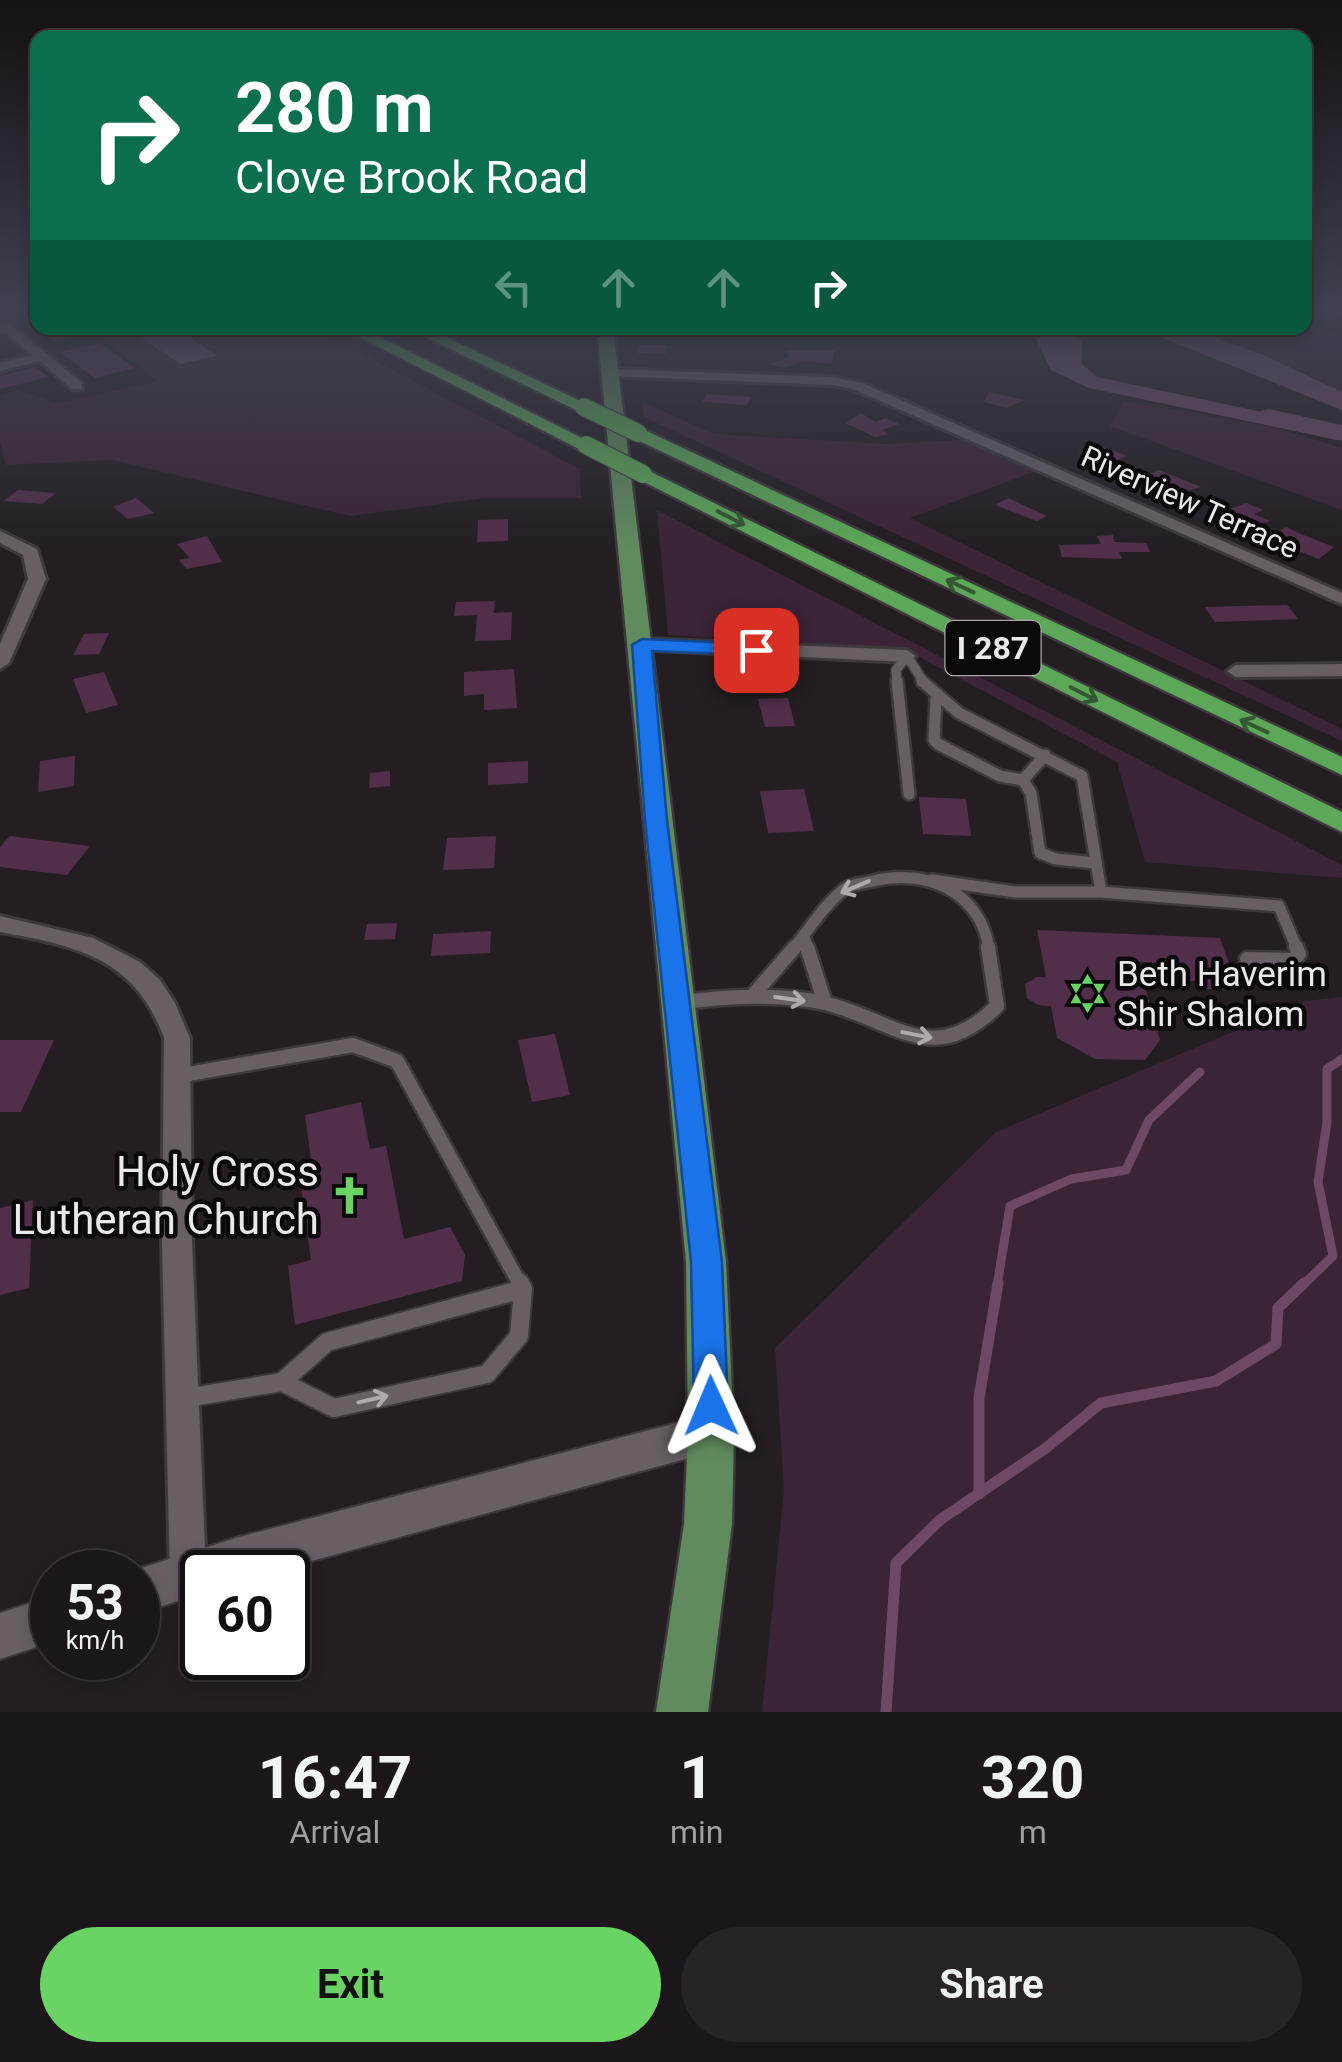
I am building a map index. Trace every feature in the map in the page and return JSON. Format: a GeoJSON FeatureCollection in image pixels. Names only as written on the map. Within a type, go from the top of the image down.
{"type":"FeatureCollection","features":[{"type":"Feature","properties":{"kind":"highway","name":"I 287"},"geometry":{"type":"LineString","coordinates":[[474,390],[1342,823]]}},
{"type":"Feature","properties":{"kind":"highway","name":"I 287"},"geometry":{"type":"LineString","coordinates":[[546,390],[1342,767]]}},
{"type":"Feature","properties":{"kind":"main road"},"geometry":{"type":"LineString","coordinates":[[612,390],[706,1262],[711,1433],[708,1524],[682,1712]]}},
{"type":"Feature","properties":{"kind":"street","name":"Riverview Terrace"},"geometry":{"type":"LineString","coordinates":[[866,390],[1342,599]]}},
{"type":"Feature","properties":{"kind":"street"},"geometry":{"type":"LineString","coordinates":[[0,536],[30,553],[36,563],[37,579],[0,664]]}},
{"type":"Feature","properties":{"kind":"street"},"geometry":{"type":"LineString","coordinates":[[642,645],[907,656]]}},
{"type":"Feature","properties":{"kind":"street"},"geometry":{"type":"LineString","coordinates":[[1236,671],[1342,670]]}},
{"type":"Feature","properties":{"kind":"street"},"geometry":{"type":"LineString","coordinates":[[0,924],[116,955],[138,969],[170,1011],[177,1038],[187,1550]]}},
{"type":"Feature","properties":{"kind":"street"},"geometry":{"type":"LineString","coordinates":[[280,1550],[711,1433]]}},
{"type":"Feature","properties":{"kind":"street"},"geometry":{"type":"LineString","coordinates":[[0,1636],[30,1626]]}},
{"type":"Feature","properties":{"kind":"lane"},"geometry":{"type":"LineString","coordinates":[[909,794],[896,670],[907,656],[936,699],[1082,776],[1101,892]]}},
{"type":"Feature","properties":{"kind":"lane"},"geometry":{"type":"LineString","coordinates":[[936,699],[934,740],[938,744],[1000,776],[1023,780],[1031,793],[1040,853],[1056,859],[1096,862]]}},
{"type":"Feature","properties":{"kind":"lane"},"geometry":{"type":"LineString","coordinates":[[1023,780],[1045,755]]}},
{"type":"Feature","properties":{"kind":"lane"},"geometry":{"type":"LineString","coordinates":[[754,994],[845,888],[898,875],[959,880],[987,888],[1101,892],[1278,906],[1284,910],[1299,954],[1294,960],[1247,958]]}},
{"type":"Feature","properties":{"kind":"lane"},"geometry":{"type":"LineString","coordinates":[[677,1002],[754,994],[825,1003],[920,1039],[955,1038],[984,1024],[997,1006],[985,923],[964,899],[927,880]]}},
{"type":"Feature","properties":{"kind":"lane"},"geometry":{"type":"LineString","coordinates":[[971,907],[986,899],[987,888]]}},
{"type":"Feature","properties":{"kind":"lane"},"geometry":{"type":"LineString","coordinates":[[804,936],[825,1003]]}},
{"type":"Feature","properties":{"kind":"lane"},"geometry":{"type":"LineString","coordinates":[[177,1076],[353,1046],[397,1061],[523,1289],[518,1336],[487,1374],[334,1408],[282,1382]]}},
{"type":"Feature","properties":{"kind":"lane"},"geometry":{"type":"LineString","coordinates":[[182,1398],[282,1382],[327,1342],[523,1289]]}},
{"type":"Feature","properties":{"kind":"shaded area"},"geometry":{"type":"Polygon","coordinates":[[[17,390],[58,403],[118,390],[430,390],[580,469],[581,498],[485,498],[350,516],[112,460],[6,465],[0,442],[0,395],[17,390]]]}},
{"type":"Feature","properties":{"kind":"shaded area"},"geometry":{"type":"Polygon","coordinates":[[[1098,390],[1158,390],[1320,424],[1338,440],[1098,390]]]}},
{"type":"Feature","properties":{"kind":"shaded area"},"geometry":{"type":"Polygon","coordinates":[[[1292,390],[1338,390],[1342,392],[1342,410],[1292,390]]]}},
{"type":"Feature","properties":{"kind":"shaded area"},"geometry":{"type":"Polygon","coordinates":[[[1123,401],[1277,428],[1342,448],[1342,510],[1110,426],[1123,401]]]}},
{"type":"Feature","properties":{"kind":"shaded area"},"geometry":{"type":"Polygon","coordinates":[[[642,402],[714,434],[886,444],[978,439],[1047,467],[910,518],[1342,729],[1342,741],[644,417],[642,402]]]}},
{"type":"Feature","properties":{"kind":"shaded area"},"geometry":{"type":"Polygon","coordinates":[[[657,510],[1342,865],[1342,878],[1145,862],[1117,762],[904,649],[668,635],[657,510]]]}},
{"type":"Feature","properties":{"kind":"shaded area"},"geometry":{"type":"Polygon","coordinates":[[[1342,997],[1342,1712],[762,1712],[784,1490],[775,1348],[996,1132],[1306,1001],[1342,997]]]}},
{"type":"Feature","properties":{"kind":"building"},"geometry":{"type":"Polygon","coordinates":[[[989,392],[1025,400],[1007,408],[984,402],[989,392]]]}},
{"type":"Feature","properties":{"kind":"building"},"geometry":{"type":"Polygon","coordinates":[[[707,394],[751,397],[747,405],[702,402],[707,394]]]}},
{"type":"Feature","properties":{"kind":"building"},"geometry":{"type":"Polygon","coordinates":[[[861,413],[876,422],[886,418],[899,424],[882,430],[889,434],[875,437],[845,423],[861,413]]]}},
{"type":"Feature","properties":{"kind":"building"},"geometry":{"type":"Polygon","coordinates":[[[1099,445],[1127,456],[1110,463],[1078,453],[1099,445]]]}},
{"type":"Feature","properties":{"kind":"building"},"geometry":{"type":"Polygon","coordinates":[[[1159,470],[1201,487],[1187,491],[1162,480],[1145,487],[1132,482],[1159,470]]]}},
{"type":"Feature","properties":{"kind":"building"},"geometry":{"type":"Polygon","coordinates":[[[18,490],[56,493],[42,504],[3,501],[18,490]]]}},
{"type":"Feature","properties":{"kind":"building"},"geometry":{"type":"Polygon","coordinates":[[[136,498],[154,513],[128,519],[113,507],[136,498]]]}},
{"type":"Feature","properties":{"kind":"building"},"geometry":{"type":"Polygon","coordinates":[[[1008,498],[1047,516],[1037,521],[995,505],[1008,498]]]}},
{"type":"Feature","properties":{"kind":"building"},"geometry":{"type":"Polygon","coordinates":[[[1246,503],[1264,510],[1254,514],[1270,521],[1264,523],[1225,511],[1246,503]]]}},
{"type":"Feature","properties":{"kind":"building"},"geometry":{"type":"Polygon","coordinates":[[[508,519],[508,541],[477,542],[478,520],[508,519]]]}},
{"type":"Feature","properties":{"kind":"building"},"geometry":{"type":"Polygon","coordinates":[[[1286,527],[1334,547],[1319,559],[1278,543],[1289,538],[1277,532],[1286,527]]]}},
{"type":"Feature","properties":{"kind":"building"},"geometry":{"type":"Polygon","coordinates":[[[1113,535],[1114,542],[1146,543],[1150,552],[1119,552],[1122,559],[1062,557],[1059,545],[1101,544],[1097,536],[1113,535]]]}},
{"type":"Feature","properties":{"kind":"building"},"geometry":{"type":"Polygon","coordinates":[[[207,536],[222,562],[186,569],[179,560],[190,558],[177,544],[207,536]]]}},
{"type":"Feature","properties":{"kind":"building"},"geometry":{"type":"Polygon","coordinates":[[[495,601],[494,613],[512,612],[511,640],[475,641],[477,615],[454,616],[456,602],[495,601]]]}},
{"type":"Feature","properties":{"kind":"building"},"geometry":{"type":"Polygon","coordinates":[[[1287,605],[1298,619],[1215,622],[1205,607],[1287,605]]]}},
{"type":"Feature","properties":{"kind":"building"},"geometry":{"type":"Polygon","coordinates":[[[109,633],[99,654],[73,655],[84,634],[109,633]]]}},
{"type":"Feature","properties":{"kind":"building"},"geometry":{"type":"Polygon","coordinates":[[[514,669],[517,708],[484,710],[484,694],[464,696],[464,672],[514,669]]]}},
{"type":"Feature","properties":{"kind":"building"},"geometry":{"type":"Polygon","coordinates":[[[104,672],[118,705],[86,713],[73,679],[104,672]]]}},
{"type":"Feature","properties":{"kind":"building"},"geometry":{"type":"Polygon","coordinates":[[[788,698],[795,726],[765,727],[758,699],[788,698]]]}},
{"type":"Feature","properties":{"kind":"building"},"geometry":{"type":"Polygon","coordinates":[[[75,756],[74,786],[38,792],[40,761],[75,756]]]}},
{"type":"Feature","properties":{"kind":"building"},"geometry":{"type":"Polygon","coordinates":[[[528,761],[528,783],[488,785],[488,763],[528,761]]]}},
{"type":"Feature","properties":{"kind":"building"},"geometry":{"type":"Polygon","coordinates":[[[390,771],[390,786],[369,788],[370,773],[390,771]]]}},
{"type":"Feature","properties":{"kind":"building"},"geometry":{"type":"Polygon","coordinates":[[[804,789],[814,831],[768,833],[760,791],[804,789]]]}},
{"type":"Feature","properties":{"kind":"building"},"geometry":{"type":"Polygon","coordinates":[[[919,797],[966,799],[971,836],[923,834],[919,797]]]}},
{"type":"Feature","properties":{"kind":"building"},"geometry":{"type":"Polygon","coordinates":[[[10,836],[90,846],[67,875],[0,867],[0,847],[10,836]]]}},
{"type":"Feature","properties":{"kind":"building"},"geometry":{"type":"Polygon","coordinates":[[[496,836],[494,868],[443,870],[447,838],[496,836]]]}},
{"type":"Feature","properties":{"kind":"building"},"geometry":{"type":"Polygon","coordinates":[[[397,923],[395,939],[364,940],[367,924],[397,923]]]}},
{"type":"Feature","properties":{"kind":"building","name":"Beth Haverim Shir Shalom"},"geometry":{"type":"Polygon","coordinates":[[[1037,930],[1220,938],[1238,990],[1203,989],[1201,981],[1186,981],[1181,964],[1138,962],[1160,1040],[1145,1060],[1095,1059],[1057,1038],[1051,1006],[1038,1005],[1027,998],[1025,984],[1046,977],[1037,930]]]}},
{"type":"Feature","properties":{"kind":"building"},"geometry":{"type":"Polygon","coordinates":[[[491,931],[490,953],[431,956],[433,934],[491,931]]]}},
{"type":"Feature","properties":{"kind":"building"},"geometry":{"type":"Polygon","coordinates":[[[555,1034],[570,1095],[532,1102],[518,1040],[555,1034]]]}},
{"type":"Feature","properties":{"kind":"building"},"geometry":{"type":"Polygon","coordinates":[[[0,1040],[54,1040],[21,1112],[0,1112],[0,1040]]]}},
{"type":"Feature","properties":{"kind":"building","name":"Holy Cross Lutheran Church"},"geometry":{"type":"Polygon","coordinates":[[[361,1102],[370,1149],[386,1146],[404,1239],[450,1227],[465,1255],[462,1281],[295,1325],[288,1266],[311,1260],[298,1163],[311,1160],[305,1115],[361,1102]]]}},
{"type":"Feature","properties":{"kind":"building"},"geometry":{"type":"Polygon","coordinates":[[[33,1200],[29,1288],[0,1295],[0,1208],[33,1200]]]}},
{"type":"Feature","properties":{"kind":"waterway"},"geometry":{"type":"LineString","coordinates":[[1269,417],[1342,433]]}},
{"type":"Feature","properties":{"kind":"waterway"},"geometry":{"type":"LineString","coordinates":[[1302,1286],[1333,1256],[1318,1182],[1327,1122],[1327,1069],[1342,1059]]}},
{"type":"Feature","properties":{"kind":"waterway"},"geometry":{"type":"LineString","coordinates":[[997,1286],[1010,1206],[1071,1179],[1126,1170],[1149,1120],[1200,1072]]}},
{"type":"Feature","properties":{"kind":"waterway"},"geometry":{"type":"LineString","coordinates":[[979,1494],[979,1398],[998,1283]]}},
{"type":"Feature","properties":{"kind":"waterway"},"geometry":{"type":"LineString","coordinates":[[979,1494],[1046,1448],[1101,1403],[1216,1381],[1276,1344],[1278,1308],[1304,1283]]}},
{"type":"Feature","properties":{"kind":"waterway"},"geometry":{"type":"LineString","coordinates":[[886,1712],[896,1563],[940,1520],[979,1494]]}},
{"type":"Feature","properties":{"kind":"place","name":"Beth Haverim Shir Shalom"},"geometry":{"type":"Point","coordinates":[1087,994]}},
{"type":"Feature","properties":{"kind":"place","name":"Holy Cross Lutheran Church"},"geometry":{"type":"Point","coordinates":[349,1195]}},
{"type":"Feature","properties":{"kind":"route"},"geometry":{"type":"LineString","coordinates":[[711,1406],[706,1262],[656,820],[642,645],[756,650]]}}]}
